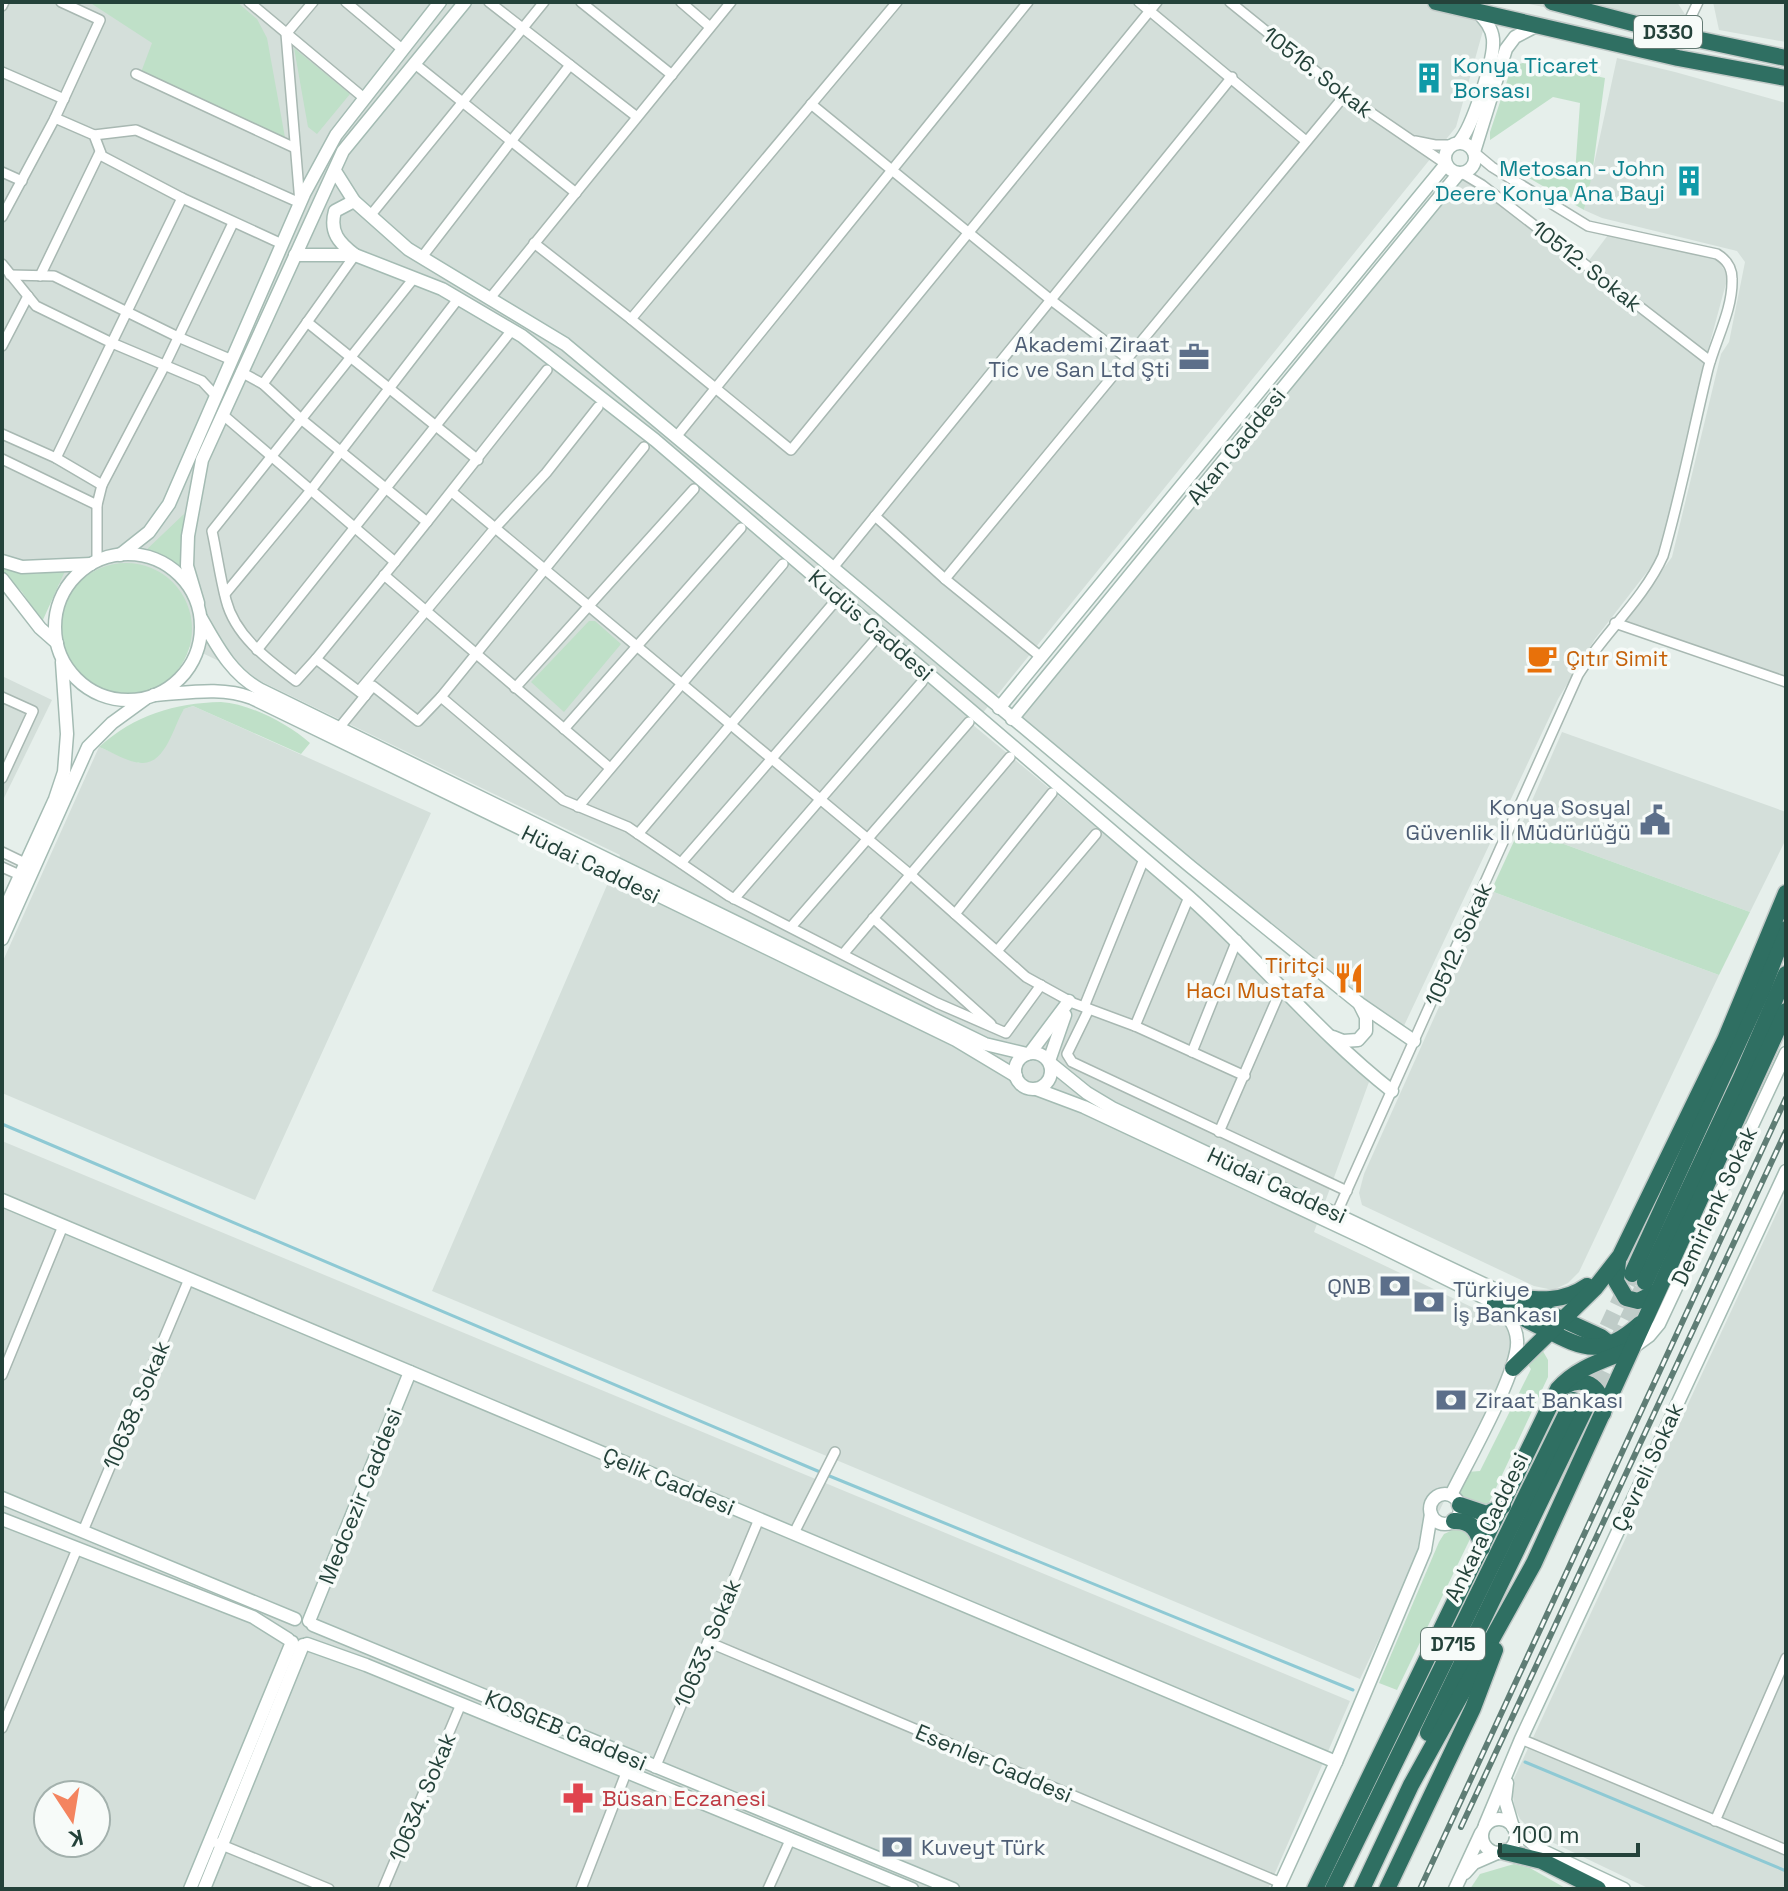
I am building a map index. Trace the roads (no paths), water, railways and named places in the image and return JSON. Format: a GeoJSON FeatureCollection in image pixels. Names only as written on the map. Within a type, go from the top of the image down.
{"type":"FeatureCollection","features":[{"type":"Feature","properties":{"kind":"highway","name":"D330"},"geometry":{"type":"LineString","coordinates":[[1436,2],[1678,58],[1784,78]]}},
{"type":"Feature","properties":{"kind":"highway","name":"D330"},"geometry":{"type":"LineString","coordinates":[[1552,2],[1682,36],[1786,58]]}},
{"type":"Feature","properties":{"kind":"highway"},"geometry":{"type":"LineString","coordinates":[[1513,1368],[1601,1282],[1620,1256],[1725,1040],[1786,893]]}},
{"type":"Feature","properties":{"kind":"highway"},"geometry":{"type":"LineString","coordinates":[[1620,1256],[1616,1281],[1626,1298],[1638,1301],[1786,929]]}},
{"type":"Feature","properties":{"kind":"highway"},"geometry":{"type":"LineString","coordinates":[[1315,1889],[1554,1397],[1569,1378],[1620,1349],[1644,1321],[1645,1283],[1786,974]]}},
{"type":"Feature","properties":{"kind":"highway"},"geometry":{"type":"LineString","coordinates":[[1645,1283],[1786,1011]]}},
{"type":"Feature","properties":{"kind":"highway"},"geometry":{"type":"LineString","coordinates":[[1511,1297],[1551,1299],[1579,1292],[1598,1275],[1636,1225]]}},
{"type":"Feature","properties":{"kind":"highway"},"geometry":{"type":"LineString","coordinates":[[1511,1297],[1555,1326]]}},
{"type":"Feature","properties":{"kind":"highway"},"geometry":{"type":"LineString","coordinates":[[1495,1303],[1620,1349]]}},
{"type":"Feature","properties":{"kind":"highway"},"geometry":{"type":"LineString","coordinates":[[1362,1889],[1411,1785],[1534,1563],[1621,1376],[1620,1349]]}},
{"type":"Feature","properties":{"kind":"highway"},"geometry":{"type":"LineString","coordinates":[[1554,1397],[1572,1382],[1589,1383],[1601,1396],[1603,1415]]}},
{"type":"Feature","properties":{"kind":"highway","name":"Ankara Caddesi"},"geometry":{"type":"LineString","coordinates":[[1333,1889],[1580,1403],[1353,1889]]}},
{"type":"Feature","properties":{"kind":"highway"},"geometry":{"type":"LineString","coordinates":[[1453,1511],[1487,1514],[1503,1506]]}},
{"type":"Feature","properties":{"kind":"highway"},"geometry":{"type":"LineString","coordinates":[[1453,1511],[1474,1527],[1482,1548]]}},
{"type":"Feature","properties":{"kind":"highway"},"geometry":{"type":"LineString","coordinates":[[1387,1889],[1473,1708],[1511,1604]]}},
{"type":"Feature","properties":{"kind":"highway"},"geometry":{"type":"LineString","coordinates":[[1389,1774],[1434,1649]]}},
{"type":"Feature","properties":{"kind":"highway"},"geometry":{"type":"LineString","coordinates":[[1501,1852],[1542,1861],[1598,1889]]}},
{"type":"Feature","properties":{"kind":"street"},"geometry":{"type":"LineString","coordinates":[[2,217],[55,118],[100,20],[61,2]]}},
{"type":"Feature","properties":{"kind":"street"},"geometry":{"type":"LineString","coordinates":[[249,2],[364,98]]}},
{"type":"Feature","properties":{"kind":"street"},"geometry":{"type":"LineString","coordinates":[[300,203],[286,34],[313,2]]}},
{"type":"Feature","properties":{"kind":"street"},"geometry":{"type":"LineString","coordinates":[[346,2],[402,49]]}},
{"type":"Feature","properties":{"kind":"street"},"geometry":{"type":"LineString","coordinates":[[120,555],[149,532],[169,504],[300,203],[336,135],[440,2]]}},
{"type":"Feature","properties":{"kind":"street"},"geometry":{"type":"LineString","coordinates":[[2,915],[91,742],[112,723],[179,680],[191,664],[199,647],[201,618],[187,566],[188,536],[202,460],[343,151],[465,2]]}},
{"type":"Feature","properties":{"kind":"street"},"geometry":{"type":"LineString","coordinates":[[489,2],[637,117]]}},
{"type":"Feature","properties":{"kind":"street"},"geometry":{"type":"LineString","coordinates":[[370,216],[544,2]]}},
{"type":"Feature","properties":{"kind":"street"},"geometry":{"type":"LineString","coordinates":[[581,2],[672,75]]}},
{"type":"Feature","properties":{"kind":"street"},"geometry":{"type":"LineString","coordinates":[[681,2],[710,27]]}},
{"type":"Feature","properties":{"kind":"street"},"geometry":{"type":"LineString","coordinates":[[491,297],[731,2]]}},
{"type":"Feature","properties":{"kind":"street"},"geometry":{"type":"LineString","coordinates":[[631,319],[897,2]]}},
{"type":"Feature","properties":{"kind":"street"},"geometry":{"type":"LineString","coordinates":[[676,437],[1028,2]]}},
{"type":"Feature","properties":{"kind":"street"},"geometry":{"type":"LineString","coordinates":[[1139,2],[1306,141]]}},
{"type":"Feature","properties":{"kind":"street"},"geometry":{"type":"LineString","coordinates":[[534,243],[791,450],[1157,2]]}},
{"type":"Feature","properties":{"kind":"street","name":"10516. Sokak"},"geometry":{"type":"LineString","coordinates":[[1230,2],[1345,95],[1446,164]]}},
{"type":"Feature","properties":{"kind":"street"},"geometry":{"type":"LineString","coordinates":[[1682,36],[1698,2]]}},
{"type":"Feature","properties":{"kind":"street"},"geometry":{"type":"LineString","coordinates":[[1478,12],[1490,28],[1493,45],[1470,128],[1445,152],[1446,164],[1452,171],[1460,173],[1473,164],[1506,49],[1515,37],[1536,26]]}},
{"type":"Feature","properties":{"kind":"street"},"geometry":{"type":"LineString","coordinates":[[415,64],[576,193]]}},
{"type":"Feature","properties":{"kind":"street"},"geometry":{"type":"LineString","coordinates":[[422,257],[570,65]]}},
{"type":"Feature","properties":{"kind":"street"},"geometry":{"type":"LineString","coordinates":[[2,72],[64,99]]}},
{"type":"Feature","properties":{"kind":"street"},"geometry":{"type":"LineString","coordinates":[[136,74],[295,148]]}},
{"type":"Feature","properties":{"kind":"street"},"geometry":{"type":"LineString","coordinates":[[832,569],[1232,77]]}},
{"type":"Feature","properties":{"kind":"street"},"geometry":{"type":"LineString","coordinates":[[945,579],[1345,95]]}},
{"type":"Feature","properties":{"kind":"street"},"geometry":{"type":"LineString","coordinates":[[811,104],[1051,300],[1127,358]]}},
{"type":"Feature","properties":{"kind":"street"},"geometry":{"type":"LineString","coordinates":[[55,118],[94,135],[136,130],[300,203]]}},
{"type":"Feature","properties":{"kind":"street"},"geometry":{"type":"LineString","coordinates":[[94,135],[102,156],[233,223],[282,244]]}},
{"type":"Feature","properties":{"kind":"street"},"geometry":{"type":"LineString","coordinates":[[1408,139],[1435,145],[1469,145],[1474,152]]}},
{"type":"Feature","properties":{"kind":"street"},"geometry":{"type":"LineString","coordinates":[[40,276],[100,152]]}},
{"type":"Feature","properties":{"kind":"street","name":"10512. Sokak"},"geometry":{"type":"LineString","coordinates":[[1335,1218],[1578,675],[1653,575],[1663,556],[1710,361],[1722,329],[1732,285],[1731,268],[1717,254],[1588,226],[1492,167],[1474,152]]}},
{"type":"Feature","properties":{"kind":"street","name":"Akan Caddesi"},"geometry":{"type":"LineString","coordinates":[[999,708],[1446,164]]}},
{"type":"Feature","properties":{"kind":"street","name":"Kudüs Caddesi"},"geometry":{"type":"LineString","coordinates":[[335,171],[354,201],[408,249],[565,344],[1012,719],[1360,1005],[1414,1041]]}},
{"type":"Feature","properties":{"kind":"street"},"geometry":{"type":"LineString","coordinates":[[2,172],[22,181]]}},
{"type":"Feature","properties":{"kind":"street","name":"10512. Sokak"},"geometry":{"type":"LineString","coordinates":[[1460,173],[1477,181],[1710,361]]}},
{"type":"Feature","properties":{"kind":"street","name":"Akan Caddesi"},"geometry":{"type":"LineString","coordinates":[[1012,719],[1460,173]]}},
{"type":"Feature","properties":{"kind":"street"},"geometry":{"type":"LineString","coordinates":[[56,458],[182,198]]}},
{"type":"Feature","properties":{"kind":"street"},"geometry":{"type":"LineString","coordinates":[[263,384],[355,255],[338,242],[332,220],[335,211],[354,201]]}},
{"type":"Feature","properties":{"kind":"street"},"geometry":{"type":"LineString","coordinates":[[2,939],[64,772],[66,704],[55,621],[60,600],[71,581],[94,563],[97,505],[102,485],[165,365],[233,223]]}},
{"type":"Feature","properties":{"kind":"street","name":"Kudüs Caddesi"},"geometry":{"type":"LineString","coordinates":[[295,255],[355,255],[458,299],[512,330],[655,440],[1189,897],[1237,940],[1355,1062],[1392,1091]]}},
{"type":"Feature","properties":{"kind":"street"},"geometry":{"type":"LineString","coordinates":[[2,264],[36,306],[112,343],[202,381],[216,396]]}},
{"type":"Feature","properties":{"kind":"street"},"geometry":{"type":"LineString","coordinates":[[10,275],[54,276],[232,360]]}},
{"type":"Feature","properties":{"kind":"street"},"geometry":{"type":"LineString","coordinates":[[414,278],[212,531],[227,603],[243,633],[257,650],[296,681],[478,460],[547,370]]}},
{"type":"Feature","properties":{"kind":"street"},"geometry":{"type":"LineString","coordinates":[[2,346],[28,296]]}},
{"type":"Feature","properties":{"kind":"street"},"geometry":{"type":"LineString","coordinates":[[225,594],[311,490],[458,299]]}},
{"type":"Feature","properties":{"kind":"street"},"geometry":{"type":"LineString","coordinates":[[307,322],[478,460]]}},
{"type":"Feature","properties":{"kind":"street"},"geometry":{"type":"LineString","coordinates":[[257,650],[512,330]]}},
{"type":"Feature","properties":{"kind":"street"},"geometry":{"type":"LineString","coordinates":[[241,372],[263,384],[427,522]]}},
{"type":"Feature","properties":{"kind":"street"},"geometry":{"type":"LineString","coordinates":[[339,728],[426,611],[546,473],[598,407]]}},
{"type":"Feature","properties":{"kind":"street"},"geometry":{"type":"LineString","coordinates":[[222,414],[395,562]]}},
{"type":"Feature","properties":{"kind":"street"},"geometry":{"type":"LineString","coordinates":[[2,434],[56,458],[102,485]]}},
{"type":"Feature","properties":{"kind":"street"},"geometry":{"type":"LineString","coordinates":[[362,694],[373,686],[418,721],[476,655],[644,447]]}},
{"type":"Feature","properties":{"kind":"street"},"geometry":{"type":"LineString","coordinates":[[2,459],[97,505]]}},
{"type":"Feature","properties":{"kind":"street"},"geometry":{"type":"LineString","coordinates":[[515,688],[694,489]]}},
{"type":"Feature","properties":{"kind":"street"},"geometry":{"type":"LineString","coordinates":[[452,492],[911,875],[1026,977],[1069,1001],[1135,1026],[1245,1076]]}},
{"type":"Feature","properties":{"kind":"street"},"geometry":{"type":"LineString","coordinates":[[875,516],[945,579],[1041,657]]}},
{"type":"Feature","properties":{"kind":"street"},"geometry":{"type":"LineString","coordinates":[[564,729],[741,528]]}},
{"type":"Feature","properties":{"kind":"street"},"geometry":{"type":"LineString","coordinates":[[2,561],[22,567],[94,563],[120,555],[144,556],[167,565],[186,582],[198,603]]}},
{"type":"Feature","properties":{"kind":"street"},"geometry":{"type":"LineString","coordinates":[[578,807],[783,564]]}},
{"type":"Feature","properties":{"kind":"street"},"geometry":{"type":"LineString","coordinates":[[384,575],[610,768]]}},
{"type":"Feature","properties":{"kind":"street"},"geometry":{"type":"LineString","coordinates":[[2,579],[59,649],[73,675],[101,695],[125,700],[151,696]]}},
{"type":"Feature","properties":{"kind":"street"},"geometry":{"type":"LineString","coordinates":[[638,834],[832,605]]}},
{"type":"Feature","properties":{"kind":"street","name":"Hüdai Caddesi"},"geometry":{"type":"LineString","coordinates":[[201,618],[239,676],[261,690],[985,1044],[1028,1053]]}},
{"type":"Feature","properties":{"kind":"street"},"geometry":{"type":"LineString","coordinates":[[1615,623],[1786,682]]}},
{"type":"Feature","properties":{"kind":"street"},"geometry":{"type":"LineString","coordinates":[[681,863],[874,641]]}},
{"type":"Feature","properties":{"kind":"street"},"geometry":{"type":"LineString","coordinates":[[316,659],[362,694]]}},
{"type":"Feature","properties":{"kind":"street"},"geometry":{"type":"LineString","coordinates":[[734,899],[922,682]]}},
{"type":"Feature","properties":{"kind":"street","name":"Hüdai Caddesi"},"geometry":{"type":"LineString","coordinates":[[151,696],[213,691],[252,698],[944,1034],[1016,1076]]}},
{"type":"Feature","properties":{"kind":"street"},"geometry":{"type":"LineString","coordinates":[[2,697],[33,711],[2,778]]}},
{"type":"Feature","properties":{"kind":"street"},"geometry":{"type":"LineString","coordinates":[[441,697],[563,800],[618,822],[734,899],[937,1003],[1006,1033],[1041,985]]}},
{"type":"Feature","properties":{"kind":"street"},"geometry":{"type":"LineString","coordinates":[[791,927],[969,722]]}},
{"type":"Feature","properties":{"kind":"street"},"geometry":{"type":"LineString","coordinates":[[844,953],[1010,757]]}},
{"type":"Feature","properties":{"kind":"street"},"geometry":{"type":"LineString","coordinates":[[955,914],[1052,793]]}},
{"type":"Feature","properties":{"kind":"street"},"geometry":{"type":"LineString","coordinates":[[997,951],[1096,834]]}},
{"type":"Feature","properties":{"kind":"street"},"geometry":{"type":"LineString","coordinates":[[2,852],[27,871]]}},
{"type":"Feature","properties":{"kind":"street"},"geometry":{"type":"LineString","coordinates":[[1144,859],[1067,1054],[1072,1062],[1347,1191]]}},
{"type":"Feature","properties":{"kind":"street"},"geometry":{"type":"LineString","coordinates":[[2,867],[27,871]]}},
{"type":"Feature","properties":{"kind":"street"},"geometry":{"type":"LineString","coordinates":[[1135,1026],[1189,897]]}},
{"type":"Feature","properties":{"kind":"street"},"geometry":{"type":"LineString","coordinates":[[873,918],[999,1032]]}},
{"type":"Feature","properties":{"kind":"street"},"geometry":{"type":"LineString","coordinates":[[1192,1052],[1237,940]]}},
{"type":"Feature","properties":{"kind":"street"},"geometry":{"type":"LineString","coordinates":[[1219,1132],[1282,987]]}},
{"type":"Feature","properties":{"kind":"street"},"geometry":{"type":"LineString","coordinates":[[1069,1001],[1049,1062],[1050,1078],[1036,1089],[1025,1087],[1016,1076],[1018,1061],[1028,1053],[1069,1001]]}},
{"type":"Feature","properties":{"kind":"street"},"geometry":{"type":"LineString","coordinates":[[1330,1036],[1343,1041],[1358,1040],[1366,1031],[1366,1017],[1360,1005]]}},
{"type":"Feature","properties":{"kind":"street"},"geometry":{"type":"LineString","coordinates":[[1028,1053],[1038,1053],[1049,1062]]}},
{"type":"Feature","properties":{"kind":"street","name":"Demirlenk Sokak"},"geometry":{"type":"LineString","coordinates":[[1620,1349],[1649,1336],[1659,1324],[1786,1053]]}},
{"type":"Feature","properties":{"kind":"street","name":"Hüdai Caddesi"},"geometry":{"type":"LineString","coordinates":[[1049,1062],[1087,1093],[1112,1108],[1335,1218],[1495,1303]]}},
{"type":"Feature","properties":{"kind":"street","name":"Hüdai Caddesi"},"geometry":{"type":"LineString","coordinates":[[1036,1089],[1084,1107],[1511,1297]]}},
{"type":"Feature","properties":{"kind":"street","name":"Çevreli Sokak"},"geometry":{"type":"LineString","coordinates":[[1457,1884],[1521,1739],[1780,1201],[1786,1171]]}},
{"type":"Feature","properties":{"kind":"street","name":"Çelik Caddesi"},"geometry":{"type":"LineString","coordinates":[[2,1200],[1336,1762]]}},
{"type":"Feature","properties":{"kind":"street"},"geometry":{"type":"LineString","coordinates":[[2,1375],[63,1226]]}},
{"type":"Feature","properties":{"kind":"street","name":"10638. Sokak"},"geometry":{"type":"LineString","coordinates":[[83,1531],[189,1279]]}},
{"type":"Feature","properties":{"kind":"street"},"geometry":{"type":"LineString","coordinates":[[1280,1886],[1425,1550],[1453,1511],[1513,1368],[1517,1349],[1516,1332],[1495,1303]]}},
{"type":"Feature","properties":{"kind":"street","name":"Medcezir Caddesi"},"geometry":{"type":"LineString","coordinates":[[311,1623],[410,1372]]}},
{"type":"Feature","properties":{"kind":"street"},"geometry":{"type":"LineString","coordinates":[[794,1533],[835,1452]]}},
{"type":"Feature","properties":{"kind":"street"},"geometry":{"type":"LineString","coordinates":[[1425,1550],[1430,1505],[1435,1497],[1444,1494],[1453,1511]]}},
{"type":"Feature","properties":{"kind":"street"},"geometry":{"type":"LineString","coordinates":[[2,1498],[311,1623],[313,1638],[298,1643],[216,1842],[190,1889]]}},
{"type":"Feature","properties":{"kind":"street"},"geometry":{"type":"LineString","coordinates":[[1431,1514],[1438,1523],[1453,1511]]}},
{"type":"Feature","properties":{"kind":"street","name":"KOSGEB Caddesi"},"geometry":{"type":"LineString","coordinates":[[2,1519],[253,1617],[298,1643],[461,1704],[912,1889]]}},
{"type":"Feature","properties":{"kind":"street","name":"10633. Sokak"},"geometry":{"type":"LineString","coordinates":[[655,1768],[759,1519]]}},
{"type":"Feature","properties":{"kind":"street"},"geometry":{"type":"LineString","coordinates":[[2,1728],[77,1549]]}},
{"type":"Feature","properties":{"kind":"street"},"geometry":{"type":"LineString","coordinates":[[295,1619],[288,1625],[298,1643]]}},
{"type":"Feature","properties":{"kind":"street","name":"KOSGEB Caddesi"},"geometry":{"type":"LineString","coordinates":[[311,1623],[953,1889]]}},
{"type":"Feature","properties":{"kind":"street","name":"Esenler Caddesi"},"geometry":{"type":"LineString","coordinates":[[708,1642],[1280,1886]]}},
{"type":"Feature","properties":{"kind":"street"},"geometry":{"type":"LineString","coordinates":[[1715,1821],[1785,1664]]}},
{"type":"Feature","properties":{"kind":"street","name":"10634. Sokak"},"geometry":{"type":"LineString","coordinates":[[383,1889],[461,1704]]}},
{"type":"Feature","properties":{"kind":"street"},"geometry":{"type":"LineString","coordinates":[[1521,1739],[1786,1850]]}},
{"type":"Feature","properties":{"kind":"street"},"geometry":{"type":"LineString","coordinates":[[1457,1884],[1474,1863],[1501,1852],[1515,1840],[1505,1800],[1510,1764]]}},
{"type":"Feature","properties":{"kind":"street"},"geometry":{"type":"LineString","coordinates":[[581,1889],[626,1773]]}},
{"type":"Feature","properties":{"kind":"street"},"geometry":{"type":"LineString","coordinates":[[1501,1852],[1490,1850],[1483,1843],[1484,1828],[1500,1818],[1539,1849],[1624,1889]]}},
{"type":"Feature","properties":{"kind":"street"},"geometry":{"type":"LineString","coordinates":[[768,1889],[791,1838]]}},
{"type":"Feature","properties":{"kind":"street"},"geometry":{"type":"LineString","coordinates":[[204,1889],[216,1842]]}},
{"type":"Feature","properties":{"kind":"street"},"geometry":{"type":"LineString","coordinates":[[216,1842],[329,1889]]}},
{"type":"Feature","properties":{"kind":"waterway"},"geometry":{"type":"LineString","coordinates":[[2,1124],[820,1472]]}},
{"type":"Feature","properties":{"kind":"waterway"},"geometry":{"type":"LineString","coordinates":[[827,1475],[1353,1690]]}},
{"type":"Feature","properties":{"kind":"waterway"},"geometry":{"type":"LineString","coordinates":[[1525,1762],[1786,1871]]}},
{"type":"Feature","properties":{"kind":"tunnel"},"geometry":{"type":"LineString","coordinates":[[1597,1349],[1632,1274]]}},
{"type":"Feature","properties":{"kind":"tunnel"},"geometry":{"type":"LineString","coordinates":[[1586,1407],[1642,1289]]}},
{"type":"Feature","properties":{"kind":"railway"},"geometry":{"type":"LineString","coordinates":[[1420,1889],[1786,1098]]}},
{"type":"Feature","properties":{"kind":"railway"},"geometry":{"type":"LineString","coordinates":[[1461,1827],[1786,1131]]}},
{"type":"Feature","properties":{"kind":"place","name":"Konya Ticaret Borsası"},"geometry":{"type":"Point","coordinates":[1429,78]}},
{"type":"Feature","properties":{"kind":"place","name":"Metosan - John Deere Konya Ana Bayi"},"geometry":{"type":"Point","coordinates":[1689,181]}},
{"type":"Feature","properties":{"kind":"place","name":"Akademi Ziraat Tic ve San Ltd Şti"},"geometry":{"type":"Point","coordinates":[1194,357]}},
{"type":"Feature","properties":{"kind":"place","name":"Çıtır Simit"},"geometry":{"type":"Point","coordinates":[1542,658]}},
{"type":"Feature","properties":{"kind":"place","name":"Konya Sosyal Güvenlik İl Müdürlüğü"},"geometry":{"type":"Point","coordinates":[1655,820]}},
{"type":"Feature","properties":{"kind":"place","name":"Tiritçi Hacı Mustafa"},"geometry":{"type":"Point","coordinates":[1349,978]}},
{"type":"Feature","properties":{"kind":"place","name":"QNB"},"geometry":{"type":"Point","coordinates":[1395,1286]}},
{"type":"Feature","properties":{"kind":"place","name":"Türkiye İş Bankası"},"geometry":{"type":"Point","coordinates":[1429,1302]}},
{"type":"Feature","properties":{"kind":"place","name":"Ziraat Bankası"},"geometry":{"type":"Point","coordinates":[1451,1400]}},
{"type":"Feature","properties":{"kind":"place","name":"Büsan Eczanesi"},"geometry":{"type":"Point","coordinates":[578,1798]}},
{"type":"Feature","properties":{"kind":"place","name":"Kuveyt Türk"},"geometry":{"type":"Point","coordinates":[897,1847]}}]}
